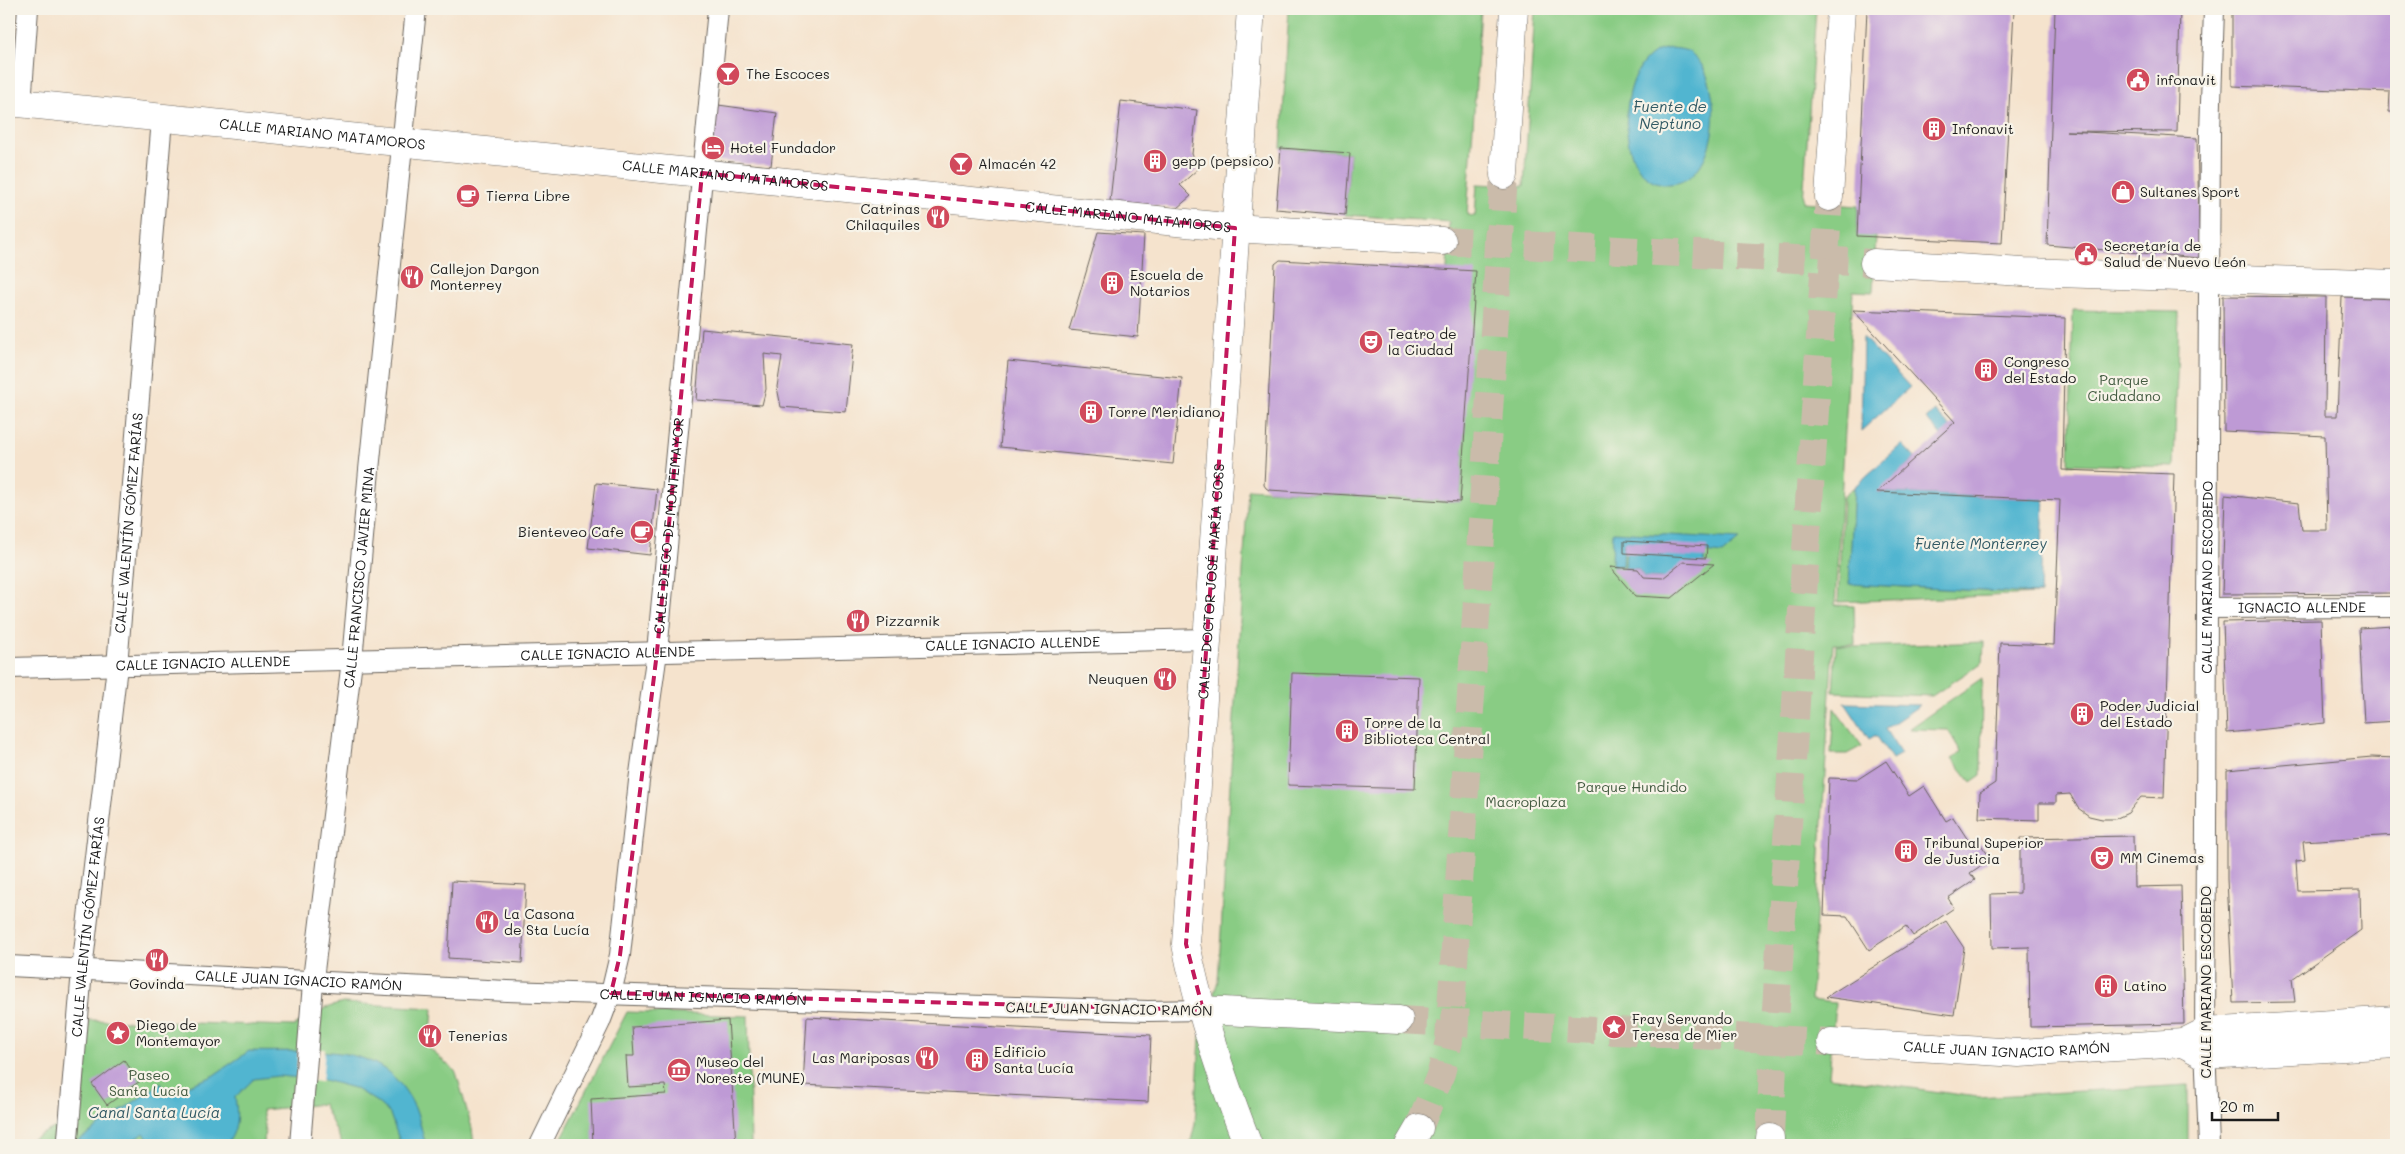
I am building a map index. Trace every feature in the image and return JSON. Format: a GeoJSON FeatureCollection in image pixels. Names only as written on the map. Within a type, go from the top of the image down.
{"type":"FeatureCollection","features":[{"type":"Feature","properties":{"kind":"street"},"geometry":{"type":"LineString","coordinates":[[15,103],[28,9]]}},
{"type":"Feature","properties":{"kind":"street","name":"CALLE FRANCISCO JAVIER MINA"},"geometry":{"type":"LineString","coordinates":[[300,1145],[313,980],[352,660],[416,9]]}},
{"type":"Feature","properties":{"kind":"street","name":"CALLE DIEGO DE MONTEMAYOR"},"geometry":{"type":"LineString","coordinates":[[540,1145],[600,1022],[611,993],[620,955],[639,781],[657,652],[718,9]]}},
{"type":"Feature","properties":{"kind":"street","name":"CALLE DOCTOR JOSÉ MARÍA COSS"},"geometry":{"type":"LineString","coordinates":[[1248,1145],[1203,1010],[1192,974],[1186,944],[1251,9]]}},
{"type":"Feature","properties":{"kind":"street"},"geometry":{"type":"LineString","coordinates":[[1504,175],[1514,9]]}},
{"type":"Feature","properties":{"kind":"street"},"geometry":{"type":"LineString","coordinates":[[1829,197],[1840,9]]}},
{"type":"Feature","properties":{"kind":"street","name":"CALLE MARIANO ESCOBEDO"},"geometry":{"type":"LineString","coordinates":[[2209,1145],[2198,1043],[2214,9]]}},
{"type":"Feature","properties":{"kind":"street","name":"CALLE MARIANO MATAMOROS"},"geometry":{"type":"LineString","coordinates":[[15,103],[402,141],[1235,228],[1442,241]]}},
{"type":"Feature","properties":{"kind":"street","name":"CALLE VALENTÍN GÓMEZ FARÍAS"},"geometry":{"type":"LineString","coordinates":[[68,1138],[82,970],[117,666],[162,118]]}},
{"type":"Feature","properties":{"kind":"street"},"geometry":{"type":"LineString","coordinates":[[1874,263],[2023,272],[2396,284]]}},
{"type":"Feature","properties":{"kind":"street","name":"IGNACIO ALLENDE"},"geometry":{"type":"LineString","coordinates":[[2206,608],[2396,608]]}},
{"type":"Feature","properties":{"kind":"street","name":"CALLE IGNACIO ALLENDE"},"geometry":{"type":"LineString","coordinates":[[9,668],[1206,638]]}},
{"type":"Feature","properties":{"kind":"street","name":"CALLE JUAN IGNACIO RAMÓN"},"geometry":{"type":"LineString","coordinates":[[9,966],[507,991],[1148,1011],[1203,1010],[1399,1020]]}},
{"type":"Feature","properties":{"kind":"street","name":"CALLE JUAN IGNACIO RAMÓN"},"geometry":{"type":"LineString","coordinates":[[1831,1042],[2020,1054],[2198,1043],[2396,1020]]}},
{"type":"Feature","properties":{"kind":"street","name":"CALLE JUAN IGNACIO RAMÓN"},"geometry":{"type":"LineString","coordinates":[[2198,1043],[2396,1044]]}},
{"type":"Feature","properties":{"kind":"highlighted area"},"geometry":{"type":"Polygon","coordinates":[[[702,173],[1235,228],[1186,944],[1203,1010],[611,993],[620,955],[657,652],[702,173]]]}},
{"type":"Feature","properties":{"kind":"green space","name":"Macroplaza"},"geometry":{"type":"Polygon","coordinates":[[[1289,9],[1481,9],[1467,215],[1475,216],[1477,184],[1524,186],[1535,9],[1816,9],[1803,202],[1858,206],[1857,235],[1876,236],[1873,292],[1853,291],[1835,605],[1854,606],[1855,645],[1833,644],[1811,1000],[1835,1003],[1829,1077],[1977,1097],[2188,1085],[2188,1145],[1190,1145],[1195,1124],[1200,1037],[1218,981],[1248,489],[1460,502],[1465,419],[1447,270],[1449,222],[1345,215],[1350,153],[1281,148],[1289,9]]]}},
{"type":"Feature","properties":{"kind":"green space","name":"Parque Ciudadano"},"geometry":{"type":"Polygon","coordinates":[[[2073,310],[2179,312],[2174,467],[2069,464],[2073,310]]]}},
{"type":"Feature","properties":{"kind":"green space"},"geometry":{"type":"Polygon","coordinates":[[[1854,487],[1850,584],[2040,594],[1838,602],[1843,497],[1854,487]]]}},
{"type":"Feature","properties":{"kind":"green space"},"geometry":{"type":"Polygon","coordinates":[[[1984,642],[1983,662],[1932,696],[1833,692],[1836,645],[1857,647],[1984,642]]]}},
{"type":"Feature","properties":{"kind":"green space"},"geometry":{"type":"Polygon","coordinates":[[[1982,678],[1981,775],[1971,782],[1952,758],[1961,752],[1948,730],[1909,729],[1982,678]]]}},
{"type":"Feature","properties":{"kind":"green space"},"geometry":{"type":"Polygon","coordinates":[[[1834,708],[1862,746],[1847,754],[1831,754],[1834,708]]]}},
{"type":"Feature","properties":{"kind":"green space","name":"Paseo Santa Lucía"},"geometry":{"type":"Polygon","coordinates":[[[343,1003],[433,1008],[430,1049],[456,1072],[472,1128],[474,1145],[343,1145],[323,1104],[262,1110],[265,1126],[264,1145],[20,1145],[82,1114],[89,1020],[294,1026],[325,1008],[343,1003]]]}},
{"type":"Feature","properties":{"kind":"green space","name":"Museo del Noreste (MUNE)"},"geometry":{"type":"Polygon","coordinates":[[[627,1012],[748,1016],[751,1145],[558,1145],[627,1012]]]}},
{"type":"Feature","properties":{"kind":"water","name":"Fuente de Neptuno"},"geometry":{"type":"Polygon","coordinates":[[[1671,48],[1690,52],[1703,67],[1710,85],[1713,106],[1713,128],[1708,149],[1699,167],[1686,179],[1669,184],[1651,180],[1639,168],[1631,151],[1627,130],[1627,108],[1631,87],[1639,69],[1652,54],[1671,48]]]}},
{"type":"Feature","properties":{"kind":"water"},"geometry":{"type":"Polygon","coordinates":[[[1863,337],[1910,387],[1861,431],[1863,337]]]}},
{"type":"Feature","properties":{"kind":"water"},"geometry":{"type":"Polygon","coordinates":[[[1935,411],[1954,431],[1945,439],[1926,419],[1935,411]]]}},
{"type":"Feature","properties":{"kind":"water","name":"Fuente Monterrey"},"geometry":{"type":"Polygon","coordinates":[[[1902,444],[1915,458],[1878,492],[2044,499],[2040,594],[1849,584],[1854,487],[1902,444]]]}},
{"type":"Feature","properties":{"kind":"water"},"geometry":{"type":"Polygon","coordinates":[[[1613,532],[1740,539],[1722,554],[1624,542],[1623,566],[1612,565],[1613,532]]]}},
{"type":"Feature","properties":{"kind":"water"},"geometry":{"type":"Polygon","coordinates":[[[1626,550],[1704,555],[1704,564],[1663,578],[1644,577],[1638,569],[1625,568],[1626,550]]]}},
{"type":"Feature","properties":{"kind":"water"},"geometry":{"type":"Polygon","coordinates":[[[1845,703],[1920,705],[1885,729],[1901,754],[1892,759],[1876,735],[1869,739],[1845,703]]]}},
{"type":"Feature","properties":{"kind":"water","name":"Canal Santa Lucía"},"geometry":{"type":"Polygon","coordinates":[[[249,1051],[321,1051],[344,1054],[365,1059],[384,1069],[401,1085],[415,1108],[426,1145],[401,1145],[390,1114],[377,1102],[354,1088],[324,1080],[278,1076],[254,1079],[235,1097],[237,1110],[235,1128],[226,1145],[151,1145],[144,1133],[126,1145],[72,1145],[161,1083],[165,1094],[211,1077],[249,1051]]]}},
{"type":"Feature","properties":{"kind":"pier"},"geometry":{"type":"Polygon","coordinates":[[[325,1049],[322,1082],[296,1080],[298,1050],[325,1049]]]}},
{"type":"Feature","properties":{"kind":"building","name":"Infonavit"},"geometry":{"type":"Polygon","coordinates":[[[1867,9],[2014,9],[2002,243],[1857,236],[1867,9]]]}},
{"type":"Feature","properties":{"kind":"building"},"geometry":{"type":"Polygon","coordinates":[[[2055,9],[2180,9],[2177,132],[2066,131],[2197,138],[2200,258],[2047,245],[2055,9]]]}},
{"type":"Feature","properties":{"kind":"building"},"geometry":{"type":"Polygon","coordinates":[[[2232,9],[2396,9],[2396,112],[2389,112],[2390,92],[2232,86],[2232,9]]]}},
{"type":"Feature","properties":{"kind":"building","name":"gepp (pepsico)"},"geometry":{"type":"Polygon","coordinates":[[[1121,101],[1197,110],[1192,154],[1199,168],[1180,185],[1191,196],[1177,208],[1110,201],[1121,101]]]}},
{"type":"Feature","properties":{"kind":"building"},"geometry":{"type":"Polygon","coordinates":[[[711,104],[777,113],[771,166],[710,160],[711,104]]]}},
{"type":"Feature","properties":{"kind":"building"},"geometry":{"type":"Polygon","coordinates":[[[1281,148],[1350,153],[1345,215],[1276,209],[1281,148]]]}},
{"type":"Feature","properties":{"kind":"building","name":"Escuela de Notarios"},"geometry":{"type":"Polygon","coordinates":[[[1098,232],[1144,235],[1138,337],[1069,330],[1098,232]]]}},
{"type":"Feature","properties":{"kind":"building","name":"Teatro de la Ciudad"},"geometry":{"type":"Polygon","coordinates":[[[1280,260],[1476,271],[1460,502],[1269,490],[1266,488],[1264,485],[1275,264],[1280,260]]]}},
{"type":"Feature","properties":{"kind":"building"},"geometry":{"type":"Polygon","coordinates":[[[2223,296],[2326,297],[2325,416],[2337,416],[2342,297],[2396,299],[2396,593],[2222,594],[2225,495],[2299,503],[2302,530],[2327,530],[2325,436],[2224,431],[2223,296]]]}},
{"type":"Feature","properties":{"kind":"building","name":"Poder Judicial del Estado"},"geometry":{"type":"Polygon","coordinates":[[[1853,310],[2065,318],[2062,470],[2174,474],[2164,798],[2141,797],[2128,813],[2115,819],[2089,816],[2078,808],[2070,794],[2056,795],[2056,803],[2039,803],[2039,820],[1979,818],[1980,793],[1995,783],[2000,643],[2054,645],[2060,500],[1877,492],[1955,422],[1853,310]]]}},
{"type":"Feature","properties":{"kind":"building"},"geometry":{"type":"Polygon","coordinates":[[[702,329],[853,344],[846,412],[781,407],[777,387],[782,356],[764,354],[766,389],[762,405],[696,400],[702,329]]]}},
{"type":"Feature","properties":{"kind":"building","name":"Torre Meridiano"},"geometry":{"type":"Polygon","coordinates":[[[1008,361],[1182,378],[1173,464],[1000,447],[1008,361]]]}},
{"type":"Feature","properties":{"kind":"building"},"geometry":{"type":"Polygon","coordinates":[[[596,483],[657,489],[650,555],[588,548],[596,483]]]}},
{"type":"Feature","properties":{"kind":"building"},"geometry":{"type":"Polygon","coordinates":[[[1624,541],[1707,546],[1706,558],[1624,553],[1624,541]]]}},
{"type":"Feature","properties":{"kind":"building"},"geometry":{"type":"Polygon","coordinates":[[[1683,562],[1714,564],[1672,598],[1635,596],[1610,567],[1638,569],[1644,577],[1663,578],[1683,562]]]}},
{"type":"Feature","properties":{"kind":"building"},"geometry":{"type":"Polygon","coordinates":[[[2321,620],[2325,723],[2227,733],[2223,622],[2321,620]]]}},
{"type":"Feature","properties":{"kind":"building"},"geometry":{"type":"Polygon","coordinates":[[[2393,626],[2396,721],[2364,723],[2359,628],[2393,626]]]}},
{"type":"Feature","properties":{"kind":"building"},"geometry":{"type":"Polygon","coordinates":[[[1292,673],[1419,677],[1415,789],[1288,785],[1292,673]]]}},
{"type":"Feature","properties":{"kind":"building"},"geometry":{"type":"Polygon","coordinates":[[[2372,757],[2396,758],[2396,835],[2303,841],[2305,860],[2296,861],[2298,891],[2360,890],[2361,930],[2292,979],[2295,1002],[2233,1003],[2227,879],[2227,770],[2372,757]]]}},
{"type":"Feature","properties":{"kind":"building","name":"Tribunal Superior de Justicia"},"geometry":{"type":"Polygon","coordinates":[[[1886,761],[1909,796],[1924,786],[1946,821],[1953,817],[1970,843],[1977,839],[1991,859],[1970,873],[1975,880],[1948,898],[1954,908],[1913,936],[1906,926],[1869,950],[1847,916],[1824,915],[1829,778],[1858,779],[1886,761]]]}},
{"type":"Feature","properties":{"kind":"building"},"geometry":{"type":"Polygon","coordinates":[[[2133,836],[2134,887],[2181,886],[2184,1024],[2030,1027],[2029,947],[1992,948],[1991,894],[2020,893],[2020,838],[2133,836]]]}},
{"type":"Feature","properties":{"kind":"building","name":"La Casona de Sta Lucía"},"geometry":{"type":"Polygon","coordinates":[[[452,881],[526,885],[522,963],[448,958],[452,881]]]}},
{"type":"Feature","properties":{"kind":"building"},"geometry":{"type":"Polygon","coordinates":[[[1946,921],[1964,948],[1954,1015],[1826,997],[1946,921]]]}},
{"type":"Feature","properties":{"kind":"building","name":"Edificio Santa Lucía"},"geometry":{"type":"Polygon","coordinates":[[[807,1017],[1151,1035],[1148,1102],[803,1085],[807,1017]]]}},
{"type":"Feature","properties":{"kind":"building","name":"Museo del Noreste (MUNE)"},"geometry":{"type":"Polygon","coordinates":[[[728,1020],[736,1145],[593,1145],[591,1099],[666,1094],[665,1085],[628,1087],[626,1056],[634,1056],[632,1027],[728,1020]]]}},
{"type":"Feature","properties":{"kind":"building"},"geometry":{"type":"Polygon","coordinates":[[[124,1060],[140,1081],[107,1105],[92,1084],[124,1060]]]}},
{"type":"Feature","properties":{"kind":"tunnel"},"geometry":{"type":"LineString","coordinates":[[1419,1128],[1441,1073],[1449,1041],[1504,175]]}},
{"type":"Feature","properties":{"kind":"tunnel"},"geometry":{"type":"LineString","coordinates":[[1770,1138],[1774,1039],[1829,197]]}},
{"type":"Feature","properties":{"kind":"tunnel"},"geometry":{"type":"LineString","coordinates":[[1442,241],[1874,263]]}},
{"type":"Feature","properties":{"kind":"tunnel"},"geometry":{"type":"LineString","coordinates":[[1399,1020],[1831,1042]]}},
{"type":"Feature","properties":{"kind":"place","name":"The Escoces"},"geometry":{"type":"Point","coordinates":[728,74]}},
{"type":"Feature","properties":{"kind":"place","name":"infonavit"},"geometry":{"type":"Point","coordinates":[2138,80]}},
{"type":"Feature","properties":{"kind":"place","name":"Infonavit"},"geometry":{"type":"Point","coordinates":[1934,129]}},
{"type":"Feature","properties":{"kind":"place","name":"Hotel Fundador"},"geometry":{"type":"Point","coordinates":[713,148]}},
{"type":"Feature","properties":{"kind":"place","name":"gepp (pepsico)"},"geometry":{"type":"Point","coordinates":[1155,161]}},
{"type":"Feature","properties":{"kind":"place","name":"Almacén 42"},"geometry":{"type":"Point","coordinates":[961,164]}},
{"type":"Feature","properties":{"kind":"place","name":"Sultanes Sport"},"geometry":{"type":"Point","coordinates":[2123,192]}},
{"type":"Feature","properties":{"kind":"place","name":"Tierra Libre"},"geometry":{"type":"Point","coordinates":[468,196]}},
{"type":"Feature","properties":{"kind":"place","name":"Catrinas Chilaquiles"},"geometry":{"type":"Point","coordinates":[938,217]}},
{"type":"Feature","properties":{"kind":"place","name":"Secretaría de Salud de Nuevo León"},"geometry":{"type":"Point","coordinates":[2086,254]}},
{"type":"Feature","properties":{"kind":"place","name":"Callejon Dargon Monterrey"},"geometry":{"type":"Point","coordinates":[412,277]}},
{"type":"Feature","properties":{"kind":"place","name":"Escuela de Notarios"},"geometry":{"type":"Point","coordinates":[1112,283]}},
{"type":"Feature","properties":{"kind":"place","name":"Teatro de la Ciudad"},"geometry":{"type":"Point","coordinates":[1371,342]}},
{"type":"Feature","properties":{"kind":"place","name":"Congreso del Estado"},"geometry":{"type":"Point","coordinates":[1986,370]}},
{"type":"Feature","properties":{"kind":"place","name":"Torre Meridiano"},"geometry":{"type":"Point","coordinates":[1091,412]}},
{"type":"Feature","properties":{"kind":"place","name":"Bienteveo Cafe"},"geometry":{"type":"Point","coordinates":[642,532]}},
{"type":"Feature","properties":{"kind":"place","name":"Pizzarnik"},"geometry":{"type":"Point","coordinates":[858,621]}},
{"type":"Feature","properties":{"kind":"place","name":"Neuquen"},"geometry":{"type":"Point","coordinates":[1165,679]}},
{"type":"Feature","properties":{"kind":"place","name":"Poder Judicial del Estado"},"geometry":{"type":"Point","coordinates":[2082,714]}},
{"type":"Feature","properties":{"kind":"place","name":"Torre de la Biblioteca Central"},"geometry":{"type":"Point","coordinates":[1347,731]}},
{"type":"Feature","properties":{"kind":"place","name":"Tribunal Superior de Justicia"},"geometry":{"type":"Point","coordinates":[1906,851]}},
{"type":"Feature","properties":{"kind":"place","name":"MM Cinemas"},"geometry":{"type":"Point","coordinates":[2102,858]}},
{"type":"Feature","properties":{"kind":"place","name":"La Casona de Sta Lucía"},"geometry":{"type":"Point","coordinates":[487,922]}},
{"type":"Feature","properties":{"kind":"place","name":"Govinda"},"geometry":{"type":"Point","coordinates":[157,960]}},
{"type":"Feature","properties":{"kind":"place","name":"Latino"},"geometry":{"type":"Point","coordinates":[2106,986]}},
{"type":"Feature","properties":{"kind":"place","name":"Fray Servando Teresa de Mier"},"geometry":{"type":"Point","coordinates":[1614,1027]}},
{"type":"Feature","properties":{"kind":"place","name":"Diego de Montemayor"},"geometry":{"type":"Point","coordinates":[118,1033]}},
{"type":"Feature","properties":{"kind":"place","name":"Tenerias"},"geometry":{"type":"Point","coordinates":[430,1036]}},
{"type":"Feature","properties":{"kind":"place","name":"Las Mariposas"},"geometry":{"type":"Point","coordinates":[927,1058]}},
{"type":"Feature","properties":{"kind":"place","name":"Edificio Santa Lucía"},"geometry":{"type":"Point","coordinates":[977,1060]}},
{"type":"Feature","properties":{"kind":"place","name":"Museo del Noreste (MUNE)"},"geometry":{"type":"Point","coordinates":[679,1070]}},
{"type":"Feature","properties":{"kind":"park label","name":"Parque Hundido"},"geometry":{"type":"Point","coordinates":[1632,787]}}]}
